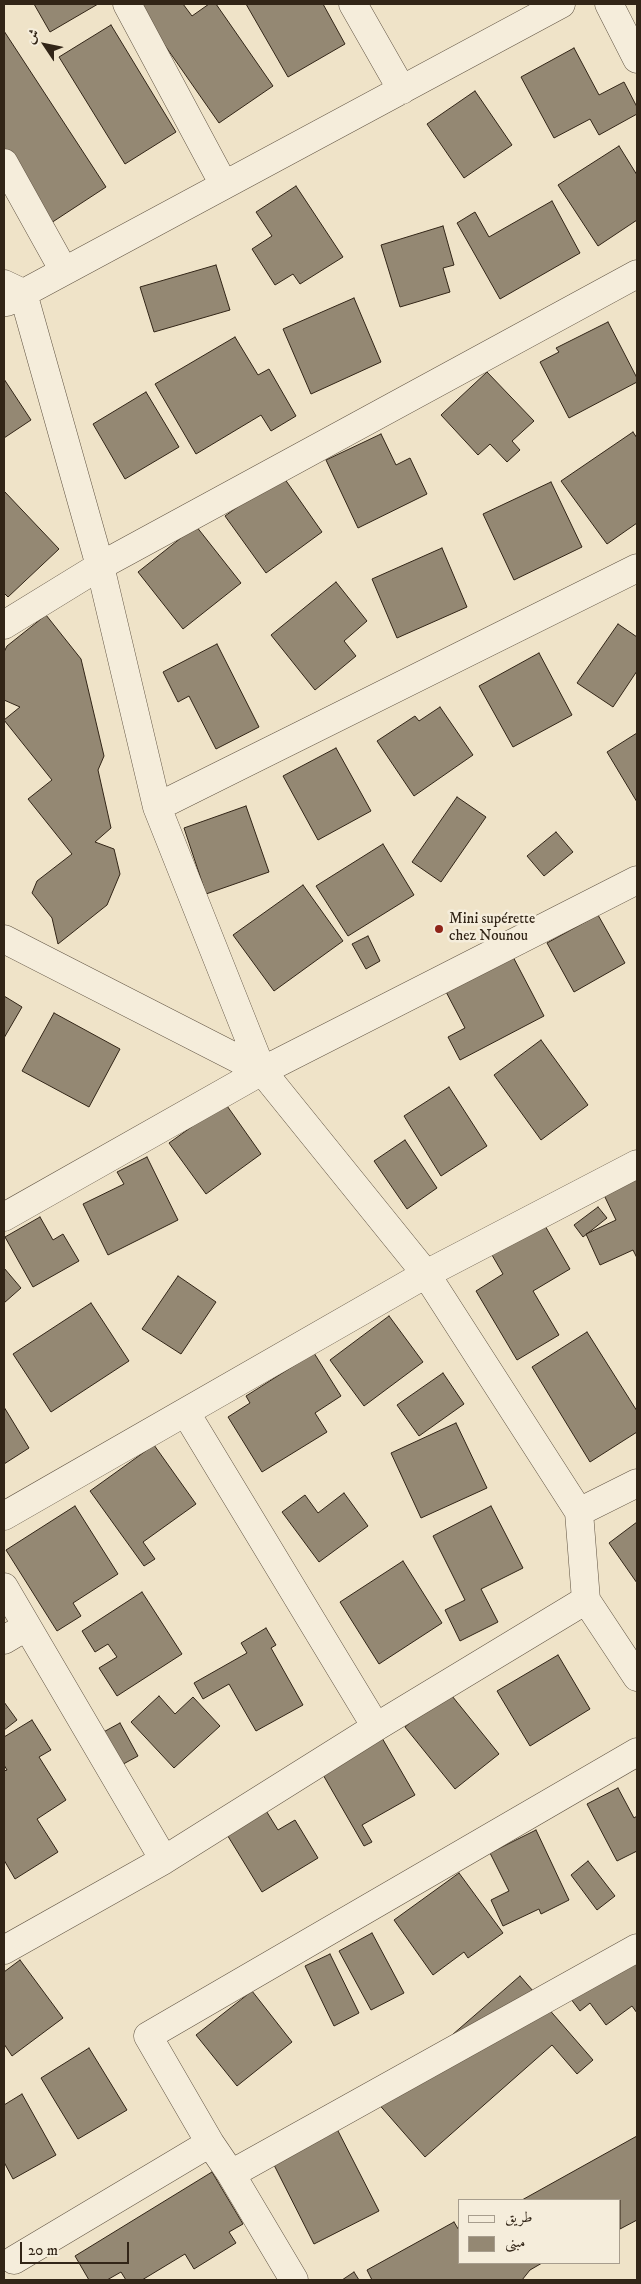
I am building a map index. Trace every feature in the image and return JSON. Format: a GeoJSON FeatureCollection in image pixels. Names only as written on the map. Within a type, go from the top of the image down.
{"type":"FeatureCollection","features":[{"type":"Feature","properties":{"kind":"street"},"geometry":{"type":"LineString","coordinates":[[127,4],[224,185]]}},
{"type":"Feature","properties":{"kind":"street"},"geometry":{"type":"LineString","coordinates":[[353,4],[402,90]]}},
{"type":"Feature","properties":{"kind":"street"},"geometry":{"type":"LineString","coordinates":[[561,4],[64,270],[10,294],[100,566],[157,808],[262,1071],[426,1274],[578,1512],[586,1600],[637,1677]]}},
{"type":"Feature","properties":{"kind":"street"},"geometry":{"type":"LineString","coordinates":[[609,4],[637,59]]}},
{"type":"Feature","properties":{"kind":"street"},"geometry":{"type":"LineString","coordinates":[[4,163],[64,270]]}},
{"type":"Feature","properties":{"kind":"street"},"geometry":{"type":"LineString","coordinates":[[4,625],[100,566],[637,274]]}},
{"type":"Feature","properties":{"kind":"street"},"geometry":{"type":"LineString","coordinates":[[157,808],[637,568]]}},
{"type":"Feature","properties":{"kind":"street"},"geometry":{"type":"LineString","coordinates":[[4,1217],[262,1071],[637,880]]}},
{"type":"Feature","properties":{"kind":"street"},"geometry":{"type":"LineString","coordinates":[[4,939],[262,1071]]}},
{"type":"Feature","properties":{"kind":"street"},"geometry":{"type":"LineString","coordinates":[[4,1516],[426,1274],[637,1164]]}},
{"type":"Feature","properties":{"kind":"street"},"geometry":{"type":"LineString","coordinates":[[186,1413],[376,1727]]}},
{"type":"Feature","properties":{"kind":"street"},"geometry":{"type":"LineString","coordinates":[[578,1512],[637,1483]]}},
{"type":"Feature","properties":{"kind":"street"},"geometry":{"type":"LineString","coordinates":[[4,1587],[15,1634],[164,1860]]}},
{"type":"Feature","properties":{"kind":"street"},"geometry":{"type":"LineString","coordinates":[[4,1950],[164,1860],[376,1727],[586,1600]]}},
{"type":"Feature","properties":{"kind":"street"},"geometry":{"type":"LineString","coordinates":[[294,2280],[231,2174],[210,2143],[148,2036],[637,1752]]}},
{"type":"Feature","properties":{"kind":"street"},"geometry":{"type":"LineString","coordinates":[[231,2174],[637,1948]]}},
{"type":"Feature","properties":{"kind":"street"},"geometry":{"type":"LineString","coordinates":[[14,2260],[210,2143]]}},
{"type":"Feature","properties":{"kind":"building"},"geometry":{"type":"Polygon","coordinates":[[[34,4],[98,4],[50,32],[34,4]]]}},
{"type":"Feature","properties":{"kind":"building"},"geometry":{"type":"Polygon","coordinates":[[[136,4],[183,4],[192,16],[209,4],[216,4],[273,86],[219,123],[136,4]]]}},
{"type":"Feature","properties":{"kind":"building"},"geometry":{"type":"Polygon","coordinates":[[[246,4],[323,4],[345,44],[288,77],[246,4]]]}},
{"type":"Feature","properties":{"kind":"building"},"geometry":{"type":"Polygon","coordinates":[[[111,25],[176,132],[125,164],[59,57],[111,25]]]}},
{"type":"Feature","properties":{"kind":"building"},"geometry":{"type":"Polygon","coordinates":[[[4,31],[106,187],[51,223],[4,149],[4,31]]]}},
{"type":"Feature","properties":{"kind":"building"},"geometry":{"type":"Polygon","coordinates":[[[574,48],[599,95],[624,82],[637,107],[637,114],[599,135],[590,119],[554,138],[521,77],[574,48]]]}},
{"type":"Feature","properties":{"kind":"building"},"geometry":{"type":"Polygon","coordinates":[[[475,91],[512,145],[464,178],[427,124],[475,91]]]}},
{"type":"Feature","properties":{"kind":"building"},"geometry":{"type":"Polygon","coordinates":[[[619,146],[637,175],[637,220],[598,246],[558,185],[619,146]]]}},
{"type":"Feature","properties":{"kind":"building"},"geometry":{"type":"Polygon","coordinates":[[[296,186],[343,257],[300,284],[293,274],[275,285],[252,249],[272,236],[256,212],[296,186]]]}},
{"type":"Feature","properties":{"kind":"building"},"geometry":{"type":"Polygon","coordinates":[[[552,201],[580,253],[500,299],[457,223],[475,212],[489,237],[552,201]]]}},
{"type":"Feature","properties":{"kind":"building"},"geometry":{"type":"Polygon","coordinates":[[[443,226],[454,265],[443,268],[450,292],[400,307],[381,245],[443,226]]]}},
{"type":"Feature","properties":{"kind":"building"},"geometry":{"type":"Polygon","coordinates":[[[216,265],[230,310],[154,332],[140,287],[216,265]]]}},
{"type":"Feature","properties":{"kind":"building"},"geometry":{"type":"Polygon","coordinates":[[[354,298],[381,362],[311,394],[283,329],[354,298]]]}},
{"type":"Feature","properties":{"kind":"building"},"geometry":{"type":"Polygon","coordinates":[[[608,322],[637,378],[637,382],[569,418],[540,362],[559,352],[556,348],[608,322]]]}},
{"type":"Feature","properties":{"kind":"building"},"geometry":{"type":"Polygon","coordinates":[[[235,337],[258,375],[269,369],[296,416],[271,431],[261,415],[196,454],[155,384],[235,337]]]}},
{"type":"Feature","properties":{"kind":"building"},"geometry":{"type":"Polygon","coordinates":[[[487,372],[534,421],[512,441],[520,450],[507,462],[490,444],[478,455],[441,415],[487,372]]]}},
{"type":"Feature","properties":{"kind":"building"},"geometry":{"type":"Polygon","coordinates":[[[4,379],[31,420],[4,438],[4,379]]]}},
{"type":"Feature","properties":{"kind":"building"},"geometry":{"type":"Polygon","coordinates":[[[146,392],[179,447],[125,479],[93,424],[146,392]]]}},
{"type":"Feature","properties":{"kind":"building"},"geometry":{"type":"Polygon","coordinates":[[[633,432],[637,438],[637,523],[607,544],[561,481],[633,432]]]}},
{"type":"Feature","properties":{"kind":"building"},"geometry":{"type":"Polygon","coordinates":[[[381,434],[396,465],[410,458],[427,494],[358,528],[326,460],[381,434]]]}},
{"type":"Feature","properties":{"kind":"building"},"geometry":{"type":"Polygon","coordinates":[[[282,475],[322,532],[266,573],[225,516],[282,475]]]}},
{"type":"Feature","properties":{"kind":"building"},"geometry":{"type":"Polygon","coordinates":[[[551,482],[582,547],[514,580],[483,514],[551,482]]]}},
{"type":"Feature","properties":{"kind":"building"},"geometry":{"type":"Polygon","coordinates":[[[4,491],[59,549],[8,597],[4,593],[4,491]]]}},
{"type":"Feature","properties":{"kind":"building"},"geometry":{"type":"Polygon","coordinates":[[[196,526],[241,583],[183,629],[138,572],[196,526]]]}},
{"type":"Feature","properties":{"kind":"building"},"geometry":{"type":"Polygon","coordinates":[[[442,548],[467,607],[397,638],[372,579],[442,548]]]}},
{"type":"Feature","properties":{"kind":"building"},"geometry":{"type":"Polygon","coordinates":[[[336,582],[367,621],[344,641],[356,656],[315,690],[271,635],[336,582]]]}},
{"type":"Feature","properties":{"kind":"building"},"geometry":{"type":"Polygon","coordinates":[[[46,615],[81,659],[104,756],[98,770],[111,828],[95,842],[114,849],[120,874],[107,905],[58,944],[52,918],[32,893],[37,881],[72,854],[28,799],[52,780],[4,720],[20,707],[4,700],[4,652],[7,646],[46,615]]]}},
{"type":"Feature","properties":{"kind":"building"},"geometry":{"type":"Polygon","coordinates":[[[618,624],[637,637],[637,671],[613,707],[577,683],[618,624]]]}},
{"type":"Feature","properties":{"kind":"building"},"geometry":{"type":"Polygon","coordinates":[[[217,644],[259,727],[216,749],[189,696],[178,702],[163,672],[217,644]]]}},
{"type":"Feature","properties":{"kind":"building"},"geometry":{"type":"Polygon","coordinates":[[[539,653],[572,715],[513,747],[479,686],[539,653]]]}},
{"type":"Feature","properties":{"kind":"building"},"geometry":{"type":"Polygon","coordinates":[[[440,707],[473,755],[414,796],[377,741],[415,716],[419,721],[440,707]]]}},
{"type":"Feature","properties":{"kind":"building"},"geometry":{"type":"Polygon","coordinates":[[[637,733],[637,802],[607,752],[637,733]]]}},
{"type":"Feature","properties":{"kind":"building"},"geometry":{"type":"Polygon","coordinates":[[[336,748],[371,811],[318,840],[283,776],[336,748]]]}},
{"type":"Feature","properties":{"kind":"building"},"geometry":{"type":"Polygon","coordinates":[[[457,797],[486,817],[441,882],[412,862],[457,797]]]}},
{"type":"Feature","properties":{"kind":"building"},"geometry":{"type":"Polygon","coordinates":[[[246,806],[269,872],[206,894],[184,828],[246,806]]]}},
{"type":"Feature","properties":{"kind":"building"},"geometry":{"type":"Polygon","coordinates":[[[556,832],[573,852],[544,876],[527,856],[556,832]]]}},
{"type":"Feature","properties":{"kind":"building"},"geometry":{"type":"Polygon","coordinates":[[[383,844],[414,895],[348,936],[316,886],[383,844]]]}},
{"type":"Feature","properties":{"kind":"building"},"geometry":{"type":"Polygon","coordinates":[[[303,885],[343,941],[274,991],[233,935],[303,885]]]}},
{"type":"Feature","properties":{"kind":"building"},"geometry":{"type":"Polygon","coordinates":[[[598,915],[625,963],[574,992],[547,943],[598,915]]]}},
{"type":"Feature","properties":{"kind":"building"},"geometry":{"type":"Polygon","coordinates":[[[368,936],[380,961],[366,969],[352,944],[368,936]]]}},
{"type":"Feature","properties":{"kind":"building"},"geometry":{"type":"Polygon","coordinates":[[[511,953],[544,1016],[460,1060],[448,1037],[465,1028],[444,988],[511,953]]]}},
{"type":"Feature","properties":{"kind":"building"},"geometry":{"type":"Polygon","coordinates":[[[4,996],[22,1007],[4,1038],[4,996]]]}},
{"type":"Feature","properties":{"kind":"building"},"geometry":{"type":"Polygon","coordinates":[[[54,1013],[120,1049],[89,1107],[22,1071],[54,1013]]]}},
{"type":"Feature","properties":{"kind":"building"},"geometry":{"type":"Polygon","coordinates":[[[541,1040],[588,1105],[541,1140],[494,1075],[541,1040]]]}},
{"type":"Feature","properties":{"kind":"building"},"geometry":{"type":"Polygon","coordinates":[[[449,1087],[487,1146],[441,1176],[404,1116],[449,1087]]]}},
{"type":"Feature","properties":{"kind":"building"},"geometry":{"type":"Polygon","coordinates":[[[225,1103],[261,1154],[206,1194],[169,1143],[225,1103]]]}},
{"type":"Feature","properties":{"kind":"building"},"geometry":{"type":"Polygon","coordinates":[[[405,1140],[437,1188],[407,1209],[374,1161],[405,1140]]]}},
{"type":"Feature","properties":{"kind":"building"},"geometry":{"type":"Polygon","coordinates":[[[147,1157],[178,1220],[108,1255],[83,1204],[124,1184],[117,1172],[147,1157]]]}},
{"type":"Feature","properties":{"kind":"building"},"geometry":{"type":"Polygon","coordinates":[[[637,1179],[637,1258],[633,1250],[600,1265],[586,1234],[616,1220],[604,1195],[637,1179]]]}},
{"type":"Feature","properties":{"kind":"building"},"geometry":{"type":"Polygon","coordinates":[[[598,1207],[607,1218],[583,1237],[574,1225],[598,1207]]]}},
{"type":"Feature","properties":{"kind":"building"},"geometry":{"type":"Polygon","coordinates":[[[40,1217],[53,1240],[63,1234],[79,1261],[33,1287],[5,1237],[40,1217]]]}},
{"type":"Feature","properties":{"kind":"building"},"geometry":{"type":"Polygon","coordinates":[[[544,1224],[570,1269],[533,1291],[559,1335],[517,1360],[476,1291],[503,1274],[492,1255],[544,1224]]]}},
{"type":"Feature","properties":{"kind":"building"},"geometry":{"type":"Polygon","coordinates":[[[4,1268],[21,1288],[4,1303],[4,1268]]]}},
{"type":"Feature","properties":{"kind":"building"},"geometry":{"type":"Polygon","coordinates":[[[178,1276],[216,1302],[181,1354],[142,1329],[178,1276]]]}},
{"type":"Feature","properties":{"kind":"building"},"geometry":{"type":"Polygon","coordinates":[[[91,1303],[129,1361],[51,1412],[13,1354],[91,1303]]]}},
{"type":"Feature","properties":{"kind":"building"},"geometry":{"type":"Polygon","coordinates":[[[389,1316],[423,1362],[364,1406],[330,1360],[389,1316]]]}},
{"type":"Feature","properties":{"kind":"building"},"geometry":{"type":"Polygon","coordinates":[[[587,1332],[637,1411],[637,1432],[590,1462],[532,1367],[587,1332]]]}},
{"type":"Feature","properties":{"kind":"building"},"geometry":{"type":"Polygon","coordinates":[[[314,1353],[341,1396],[315,1413],[327,1432],[262,1472],[228,1417],[250,1403],[246,1396],[314,1353]]]}},
{"type":"Feature","properties":{"kind":"building"},"geometry":{"type":"Polygon","coordinates":[[[443,1373],[464,1404],[419,1436],[397,1405],[443,1373]]]}},
{"type":"Feature","properties":{"kind":"building"},"geometry":{"type":"Polygon","coordinates":[[[4,1407],[29,1448],[4,1464],[4,1407]]]}},
{"type":"Feature","properties":{"kind":"building"},"geometry":{"type":"Polygon","coordinates":[[[456,1423],[487,1488],[421,1518],[391,1453],[456,1423]]]}},
{"type":"Feature","properties":{"kind":"building"},"geometry":{"type":"Polygon","coordinates":[[[154,1445],[196,1504],[143,1542],[155,1559],[144,1566],[90,1491],[154,1445]]]}},
{"type":"Feature","properties":{"kind":"building"},"geometry":{"type":"Polygon","coordinates":[[[344,1493],[368,1526],[319,1562],[282,1512],[305,1495],[318,1513],[344,1493]]]}},
{"type":"Feature","properties":{"kind":"building"},"geometry":{"type":"Polygon","coordinates":[[[75,1506],[118,1574],[73,1603],[81,1616],[57,1631],[6,1550],[75,1506]]]}},
{"type":"Feature","properties":{"kind":"building"},"geometry":{"type":"Polygon","coordinates":[[[491,1506],[523,1568],[481,1589],[498,1622],[460,1641],[445,1610],[465,1600],[433,1536],[491,1506]]]}},
{"type":"Feature","properties":{"kind":"building"},"geometry":{"type":"Polygon","coordinates":[[[637,1522],[637,1583],[609,1543],[637,1522]]]}},
{"type":"Feature","properties":{"kind":"building"},"geometry":{"type":"Polygon","coordinates":[[[403,1561],[442,1623],[379,1664],[340,1602],[403,1561]]]}},
{"type":"Feature","properties":{"kind":"building"},"geometry":{"type":"Polygon","coordinates":[[[142,1592],[182,1654],[117,1696],[99,1668],[117,1657],[108,1644],[95,1652],[82,1631],[142,1592]]]}},
{"type":"Feature","properties":{"kind":"building"},"geometry":{"type":"Polygon","coordinates":[[[266,1628],[276,1645],[271,1648],[303,1705],[256,1731],[229,1684],[203,1699],[194,1683],[247,1653],[241,1643],[266,1628]]]}},
{"type":"Feature","properties":{"kind":"building"},"geometry":{"type":"Polygon","coordinates":[[[558,1655],[590,1709],[530,1746],[497,1691],[558,1655]]]}},
{"type":"Feature","properties":{"kind":"building"},"geometry":{"type":"Polygon","coordinates":[[[448,1691],[499,1754],[455,1789],[405,1727],[448,1691]]]}},
{"type":"Feature","properties":{"kind":"building"},"geometry":{"type":"Polygon","coordinates":[[[159,1696],[175,1714],[193,1697],[220,1726],[174,1768],[131,1722],[159,1696]]]}},
{"type":"Feature","properties":{"kind":"building"},"geometry":{"type":"Polygon","coordinates":[[[4,1702],[17,1720],[4,1730],[4,1702]]]}},
{"type":"Feature","properties":{"kind":"building"},"geometry":{"type":"Polygon","coordinates":[[[32,1720],[51,1750],[39,1757],[66,1800],[37,1819],[58,1852],[15,1879],[4,1860],[4,1771],[7,1770],[4,1765],[4,1737],[32,1720]]]}},
{"type":"Feature","properties":{"kind":"building"},"geometry":{"type":"Polygon","coordinates":[[[120,1723],[138,1756],[116,1768],[98,1735],[120,1723]]]}},
{"type":"Feature","properties":{"kind":"building"},"geometry":{"type":"Polygon","coordinates":[[[382,1738],[415,1795],[362,1825],[372,1842],[364,1846],[322,1773],[382,1738]]]}},
{"type":"Feature","properties":{"kind":"building"},"geometry":{"type":"Polygon","coordinates":[[[618,1788],[634,1818],[637,1816],[637,1851],[617,1861],[587,1804],[618,1788]]]}},
{"type":"Feature","properties":{"kind":"building"},"geometry":{"type":"Polygon","coordinates":[[[265,1809],[278,1830],[295,1820],[318,1858],[262,1892],[226,1833],[265,1809]]]}},
{"type":"Feature","properties":{"kind":"building"},"geometry":{"type":"Polygon","coordinates":[[[536,1830],[569,1900],[541,1914],[539,1909],[503,1926],[491,1900],[509,1891],[490,1853],[536,1830]]]}},
{"type":"Feature","properties":{"kind":"building"},"geometry":{"type":"Polygon","coordinates":[[[588,1861],[615,1896],[597,1910],[571,1875],[588,1861]]]}},
{"type":"Feature","properties":{"kind":"building"},"geometry":{"type":"Polygon","coordinates":[[[459,1873],[503,1933],[468,1958],[464,1952],[433,1975],[394,1920],[459,1873]]]}},
{"type":"Feature","properties":{"kind":"building"},"geometry":{"type":"Polygon","coordinates":[[[372,1933],[404,1993],[371,2010],[339,1951],[372,1933]]]}},
{"type":"Feature","properties":{"kind":"building"},"geometry":{"type":"Polygon","coordinates":[[[330,1954],[359,2013],[334,2026],[305,1966],[330,1954]]]}},
{"type":"Feature","properties":{"kind":"building"},"geometry":{"type":"Polygon","coordinates":[[[637,1956],[637,2013],[632,2006],[606,2025],[590,2003],[580,2011],[561,1986],[637,1956]]]}},
{"type":"Feature","properties":{"kind":"building"},"geometry":{"type":"Polygon","coordinates":[[[20,1960],[63,2018],[12,2056],[4,2044],[4,1972],[20,1960]]]}},
{"type":"Feature","properties":{"kind":"building"},"geometry":{"type":"Polygon","coordinates":[[[520,1976],[593,2060],[577,2074],[552,2045],[425,2157],[376,2101],[520,1976]]]}},
{"type":"Feature","properties":{"kind":"building"},"geometry":{"type":"Polygon","coordinates":[[[252,1991],[292,2042],[237,2086],[196,2035],[252,1991]]]}},
{"type":"Feature","properties":{"kind":"building"},"geometry":{"type":"Polygon","coordinates":[[[89,2048],[127,2110],[78,2139],[41,2078],[89,2048]]]}},
{"type":"Feature","properties":{"kind":"building"},"geometry":{"type":"Polygon","coordinates":[[[22,2094],[56,2155],[13,2179],[4,2162],[4,2105],[22,2094]]]}},
{"type":"Feature","properties":{"kind":"building"},"geometry":{"type":"Polygon","coordinates":[[[336,2127],[379,2211],[314,2244],[272,2161],[336,2127]]]}},
{"type":"Feature","properties":{"kind":"building"},"geometry":{"type":"Polygon","coordinates":[[[637,2136],[637,2220],[621,2228],[621,2199],[524,2199],[637,2136]]]}},
{"type":"Feature","properties":{"kind":"building"},"geometry":{"type":"Polygon","coordinates":[[[212,2172],[243,2224],[229,2232],[236,2243],[194,2269],[185,2254],[142,2280],[126,2280],[121,2272],[107,2280],[89,2280],[75,2256],[212,2172]]]}},
{"type":"Feature","properties":{"kind":"building"},"geometry":{"type":"Polygon","coordinates":[[[454,2222],[458,2229],[458,2264],[540,2264],[530,2270],[522,2280],[372,2280],[367,2270],[454,2222]]]}},
{"type":"Feature","properties":{"kind":"building"},"geometry":{"type":"Polygon","coordinates":[[[354,2272],[359,2280],[342,2280],[354,2272]]]}},
{"type":"Feature","properties":{"kind":"place","name":"Mini supérette chez Nounou"},"geometry":{"type":"Point","coordinates":[439,929]}}]}
